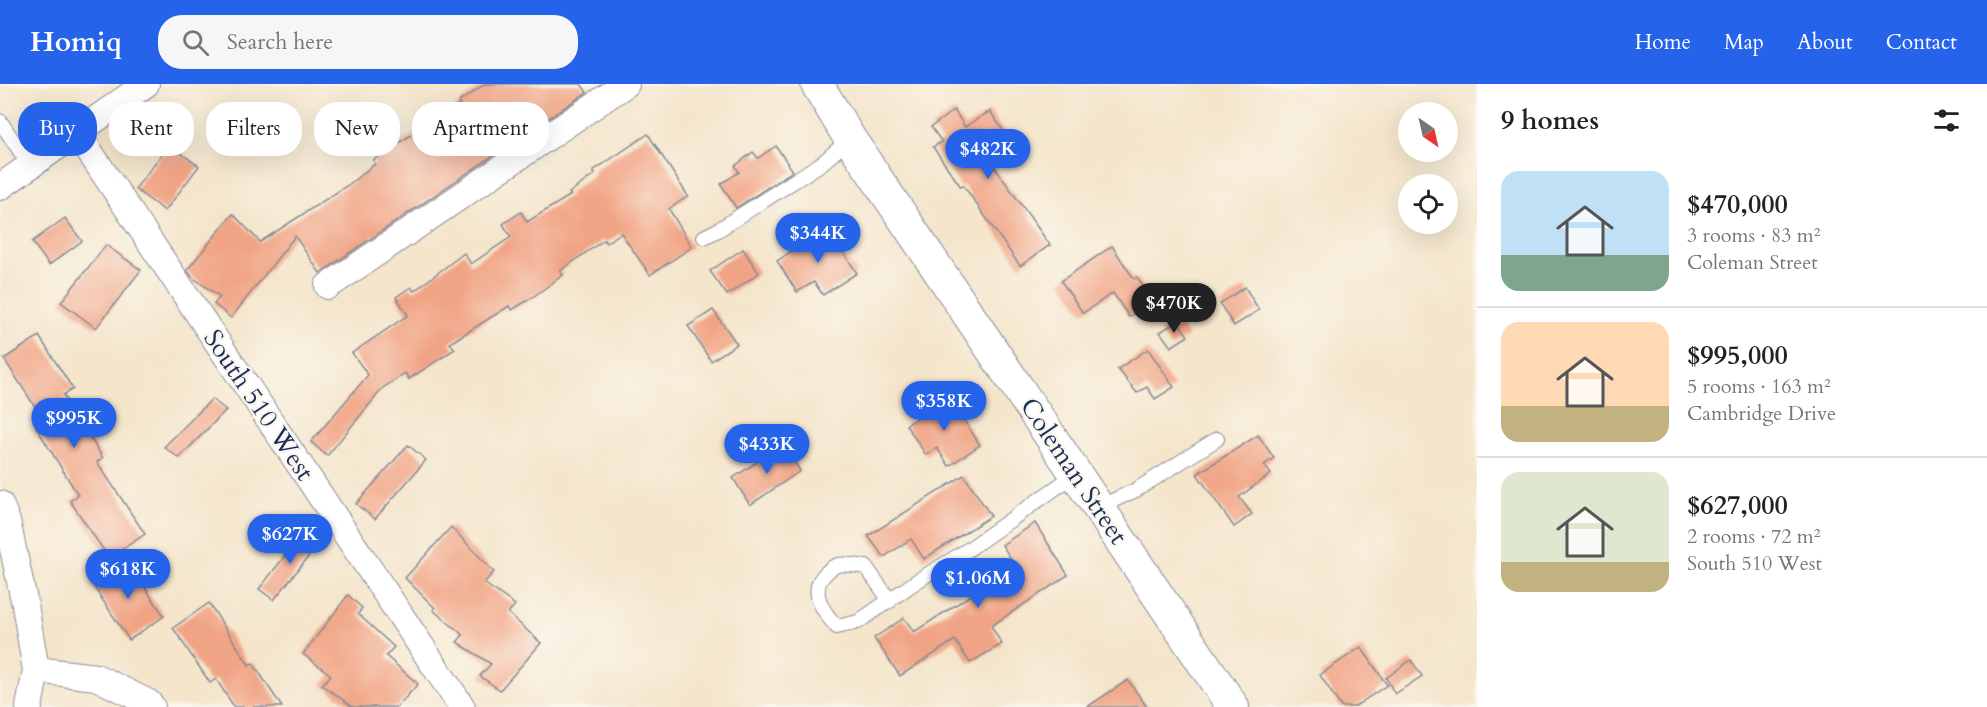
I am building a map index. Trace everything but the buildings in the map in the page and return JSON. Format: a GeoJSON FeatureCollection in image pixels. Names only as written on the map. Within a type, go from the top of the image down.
{"type":"FeatureCollection","features":[{"type":"Feature","properties":{"kind":"street"},"geometry":{"type":"LineString","coordinates":[[97,118],[146,84]]}},
{"type":"Feature","properties":{"kind":"street"},"geometry":{"type":"LineString","coordinates":[[328,286],[626,84]]}},
{"type":"Feature","properties":{"kind":"street","name":"Coleman Street"},"geometry":{"type":"LineString","coordinates":[[817,84],[850,139],[1233,707]]}},
{"type":"Feature","properties":{"kind":"street"},"geometry":{"type":"LineString","coordinates":[[0,187],[44,156]]}},
{"type":"Feature","properties":{"kind":"street","name":"South 510 West"},"geometry":{"type":"LineString","coordinates":[[91,156],[462,707]]}},
{"type":"Feature","properties":{"kind":"street"},"geometry":{"type":"LineString","coordinates":[[0,504],[7,521],[36,670],[29,707]]}},
{"type":"Feature","properties":{"kind":"street"},"geometry":{"type":"LineString","coordinates":[[36,670],[96,677],[150,703],[152,707]]}},
{"type":"Feature","properties":{"kind":"lane"},"geometry":{"type":"LineString","coordinates":[[0,121],[30,166]]}},
{"type":"Feature","properties":{"kind":"lane"},"geometry":{"type":"LineString","coordinates":[[704,237],[822,163],[850,139]]}},
{"type":"Feature","properties":{"kind":"lane"},"geometry":{"type":"LineString","coordinates":[[1099,507],[1136,490],[1217,439]]}},
{"type":"Feature","properties":{"kind":"lane"},"geometry":{"type":"LineString","coordinates":[[890,601],[866,567],[848,564],[836,565],[823,576],[817,592],[827,616],[837,627],[858,622],[890,601],[917,580],[969,549],[1077,473]]}}]}
